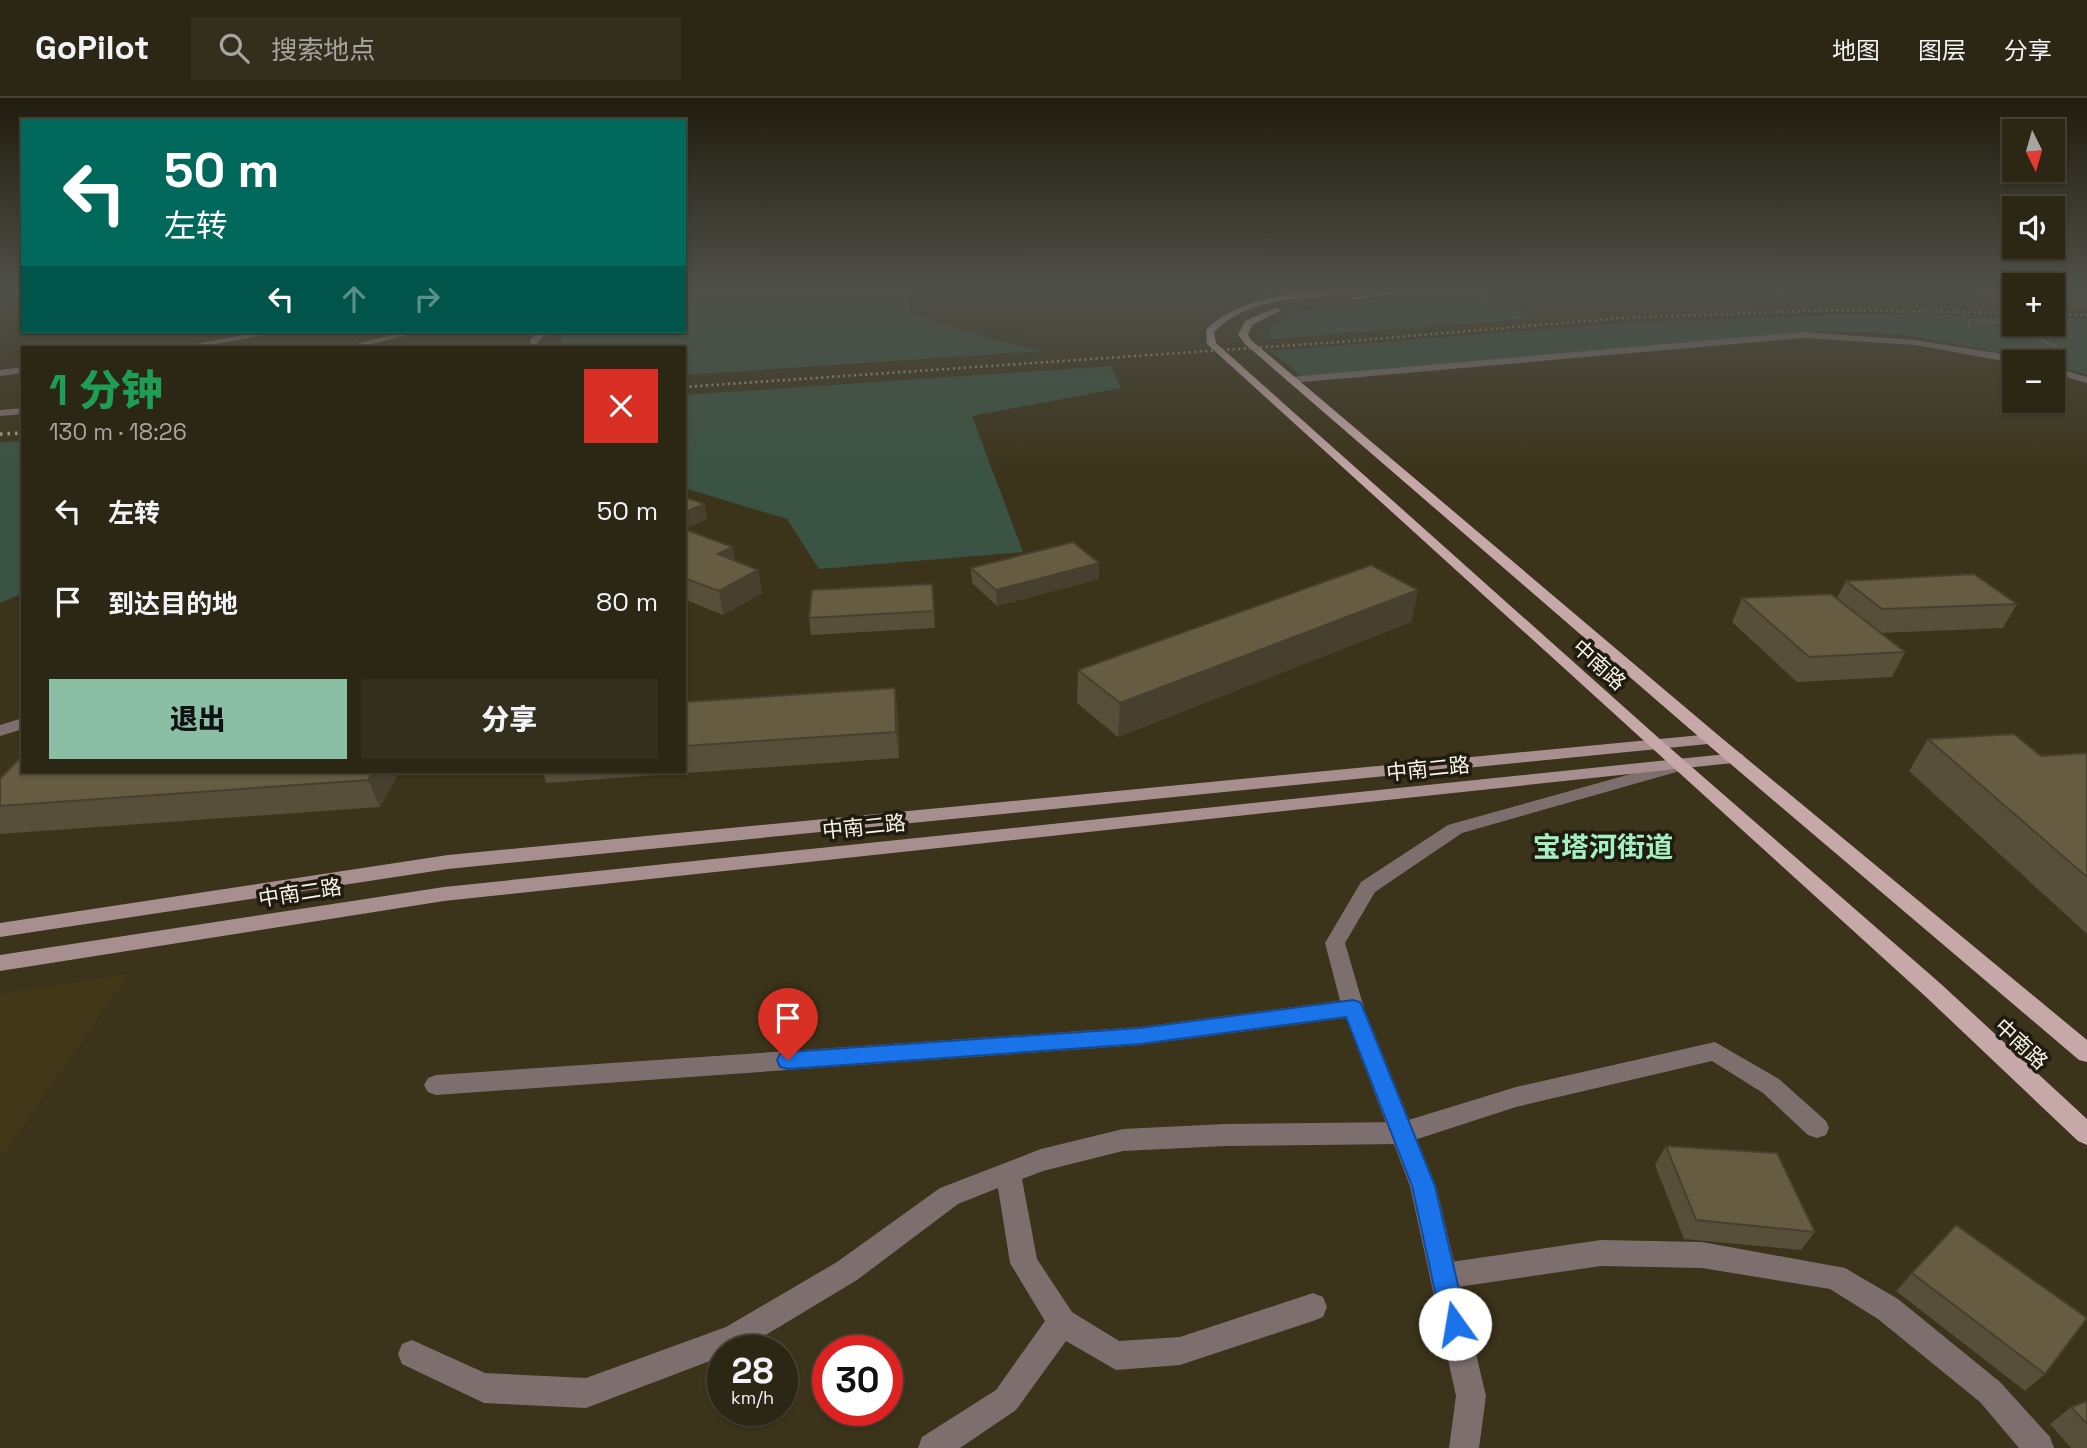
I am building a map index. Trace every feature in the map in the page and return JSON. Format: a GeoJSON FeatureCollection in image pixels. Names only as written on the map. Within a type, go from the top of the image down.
{"type":"FeatureCollection","features":[{"type":"Feature","properties":{"kind":"main road","name":"中南路"},"geometry":{"type":"LineString","coordinates":[[1222,353],[1656,745],[1933,990],[2087,1134]]}},
{"type":"Feature","properties":{"kind":"main road","name":"中南路"},"geometry":{"type":"LineString","coordinates":[[1260,353],[1712,739],[2087,1053]]}},
{"type":"Feature","properties":{"kind":"main road","name":"中南二路"},"geometry":{"type":"LineString","coordinates":[[0,930],[448,862],[1712,739]]}},
{"type":"Feature","properties":{"kind":"main road","name":"中南二路"},"geometry":{"type":"LineString","coordinates":[[0,963],[444,894],[1737,758]]}},
{"type":"Feature","properties":{"kind":"street"},"geometry":{"type":"LineString","coordinates":[[1291,380],[1599,353]]}},
{"type":"Feature","properties":{"kind":"street"},"geometry":{"type":"LineString","coordinates":[[1980,353],[2002,357]]}},
{"type":"Feature","properties":{"kind":"street"},"geometry":{"type":"LineString","coordinates":[[0,373],[21,370]]}},
{"type":"Feature","properties":{"kind":"street"},"geometry":{"type":"LineString","coordinates":[[2065,374],[2087,380]]}},
{"type":"Feature","properties":{"kind":"street"},"geometry":{"type":"LineString","coordinates":[[0,413],[21,411]]}},
{"type":"Feature","properties":{"kind":"street"},"geometry":{"type":"LineString","coordinates":[[0,731],[21,724]]}},
{"type":"Feature","properties":{"kind":"street"},"geometry":{"type":"LineString","coordinates":[[1464,1448],[1471,1396],[1423,1186],[1353,1008],[1335,943],[1368,887],[1455,829],[1681,765]]}},
{"type":"Feature","properties":{"kind":"street"},"geometry":{"type":"LineString","coordinates":[[436,1085],[1140,1036],[1353,1008]]}},
{"type":"Feature","properties":{"kind":"street"},"geometry":{"type":"LineString","coordinates":[[412,1354],[484,1388],[586,1393],[734,1338],[847,1271],[949,1196],[1041,1160],[1123,1140],[1225,1135],[1402,1133],[1516,1097],[1716,1051],[1771,1086],[1816,1128]]}},
{"type":"Feature","properties":{"kind":"street"},"geometry":{"type":"LineString","coordinates":[[1008,1173],[1024,1263],[1062,1322],[1116,1356],[1180,1351],[1312,1307]]}},
{"type":"Feature","properties":{"kind":"street"},"geometry":{"type":"LineString","coordinates":[[1444,1276],[1601,1253],[1702,1255],[1835,1277],[1888,1309],[1990,1392],[2039,1448]]}},
{"type":"Feature","properties":{"kind":"street"},"geometry":{"type":"LineString","coordinates":[[933,1448],[1006,1400],[1062,1322]]}},
{"type":"Feature","properties":{"kind":"shaded area"},"geometry":{"type":"Polygon","coordinates":[[[129,974],[0,1158],[0,994],[129,974]]]}},
{"type":"Feature","properties":{"kind":"green space"},"geometry":{"type":"Polygon","coordinates":[[[686,353],[1012,353],[686,375],[686,353]]]}},
{"type":"Feature","properties":{"kind":"green space"},"geometry":{"type":"Polygon","coordinates":[[[1273,353],[1572,353],[1302,377],[1273,353]]]}},
{"type":"Feature","properties":{"kind":"green space"},"geometry":{"type":"Polygon","coordinates":[[[2065,353],[2087,353],[2087,375],[2065,369],[2065,353]]]}},
{"type":"Feature","properties":{"kind":"green space"},"geometry":{"type":"Polygon","coordinates":[[[1111,366],[1121,388],[972,416],[1023,552],[819,569],[787,519],[686,489],[686,395],[1111,366]]]}},
{"type":"Feature","properties":{"kind":"green space"},"geometry":{"type":"Polygon","coordinates":[[[21,441],[21,594],[0,603],[0,442],[21,441]]]}},
{"type":"Feature","properties":{"kind":"building"},"geometry":{"type":"Polygon","coordinates":[[[686,498],[704,504],[686,512],[686,498]]]}},
{"type":"Feature","properties":{"kind":"building"},"geometry":{"type":"Polygon","coordinates":[[[686,530],[733,547],[718,554],[758,570],[719,591],[686,579],[686,530]]]}},
{"type":"Feature","properties":{"kind":"building"},"geometry":{"type":"Polygon","coordinates":[[[1073,542],[1099,563],[996,590],[971,568],[1073,542]]]}},
{"type":"Feature","properties":{"kind":"building"},"geometry":{"type":"Polygon","coordinates":[[[1371,565],[1418,590],[1120,703],[1078,670],[1371,565]]]}},
{"type":"Feature","properties":{"kind":"building"},"geometry":{"type":"Polygon","coordinates":[[[1974,574],[2017,604],[1882,609],[1846,581],[1974,574]]]}},
{"type":"Feature","properties":{"kind":"building"},"geometry":{"type":"Polygon","coordinates":[[[932,584],[934,611],[809,618],[812,590],[932,584]]]}},
{"type":"Feature","properties":{"kind":"building"},"geometry":{"type":"Polygon","coordinates":[[[1831,594],[1905,652],[1809,657],[1742,598],[1831,594]]]}},
{"type":"Feature","properties":{"kind":"building"},"geometry":{"type":"Polygon","coordinates":[[[895,688],[896,732],[686,746],[686,702],[895,688]]]}},
{"type":"Feature","properties":{"kind":"building"},"geometry":{"type":"Polygon","coordinates":[[[2014,734],[2041,756],[2087,753],[2087,877],[1928,739],[2014,734]]]}},
{"type":"Feature","properties":{"kind":"building"},"geometry":{"type":"Polygon","coordinates":[[[21,757],[21,773],[372,773],[368,780],[0,806],[0,779],[21,757]]]}},
{"type":"Feature","properties":{"kind":"building"},"geometry":{"type":"Polygon","coordinates":[[[1666,1146],[1777,1153],[1815,1232],[1696,1220],[1666,1146]]]}},
{"type":"Feature","properties":{"kind":"building"},"geometry":{"type":"Polygon","coordinates":[[[1956,1225],[2087,1318],[2045,1374],[1912,1273],[1956,1225]]]}},
{"type":"Feature","properties":{"kind":"building"},"geometry":{"type":"Polygon","coordinates":[[[2087,1401],[2087,1424],[2071,1407],[2087,1401]]]}},
{"type":"Feature","properties":{"kind":"railway"},"geometry":{"type":"LineString","coordinates":[[686,387],[1179,353]]}},
{"type":"Feature","properties":{"kind":"railway"},"geometry":{"type":"LineString","coordinates":[[0,434],[21,433]]}},
{"type":"Feature","properties":{"kind":"district","name":"宝塔河街道"},"geometry":{"type":"Point","coordinates":[1603,847]}},
{"type":"Feature","properties":{"kind":"route"},"geometry":{"type":"LineString","coordinates":[[788,1060],[1140,1036],[1353,1008],[1423,1186],[1455,1324]]}}]}
